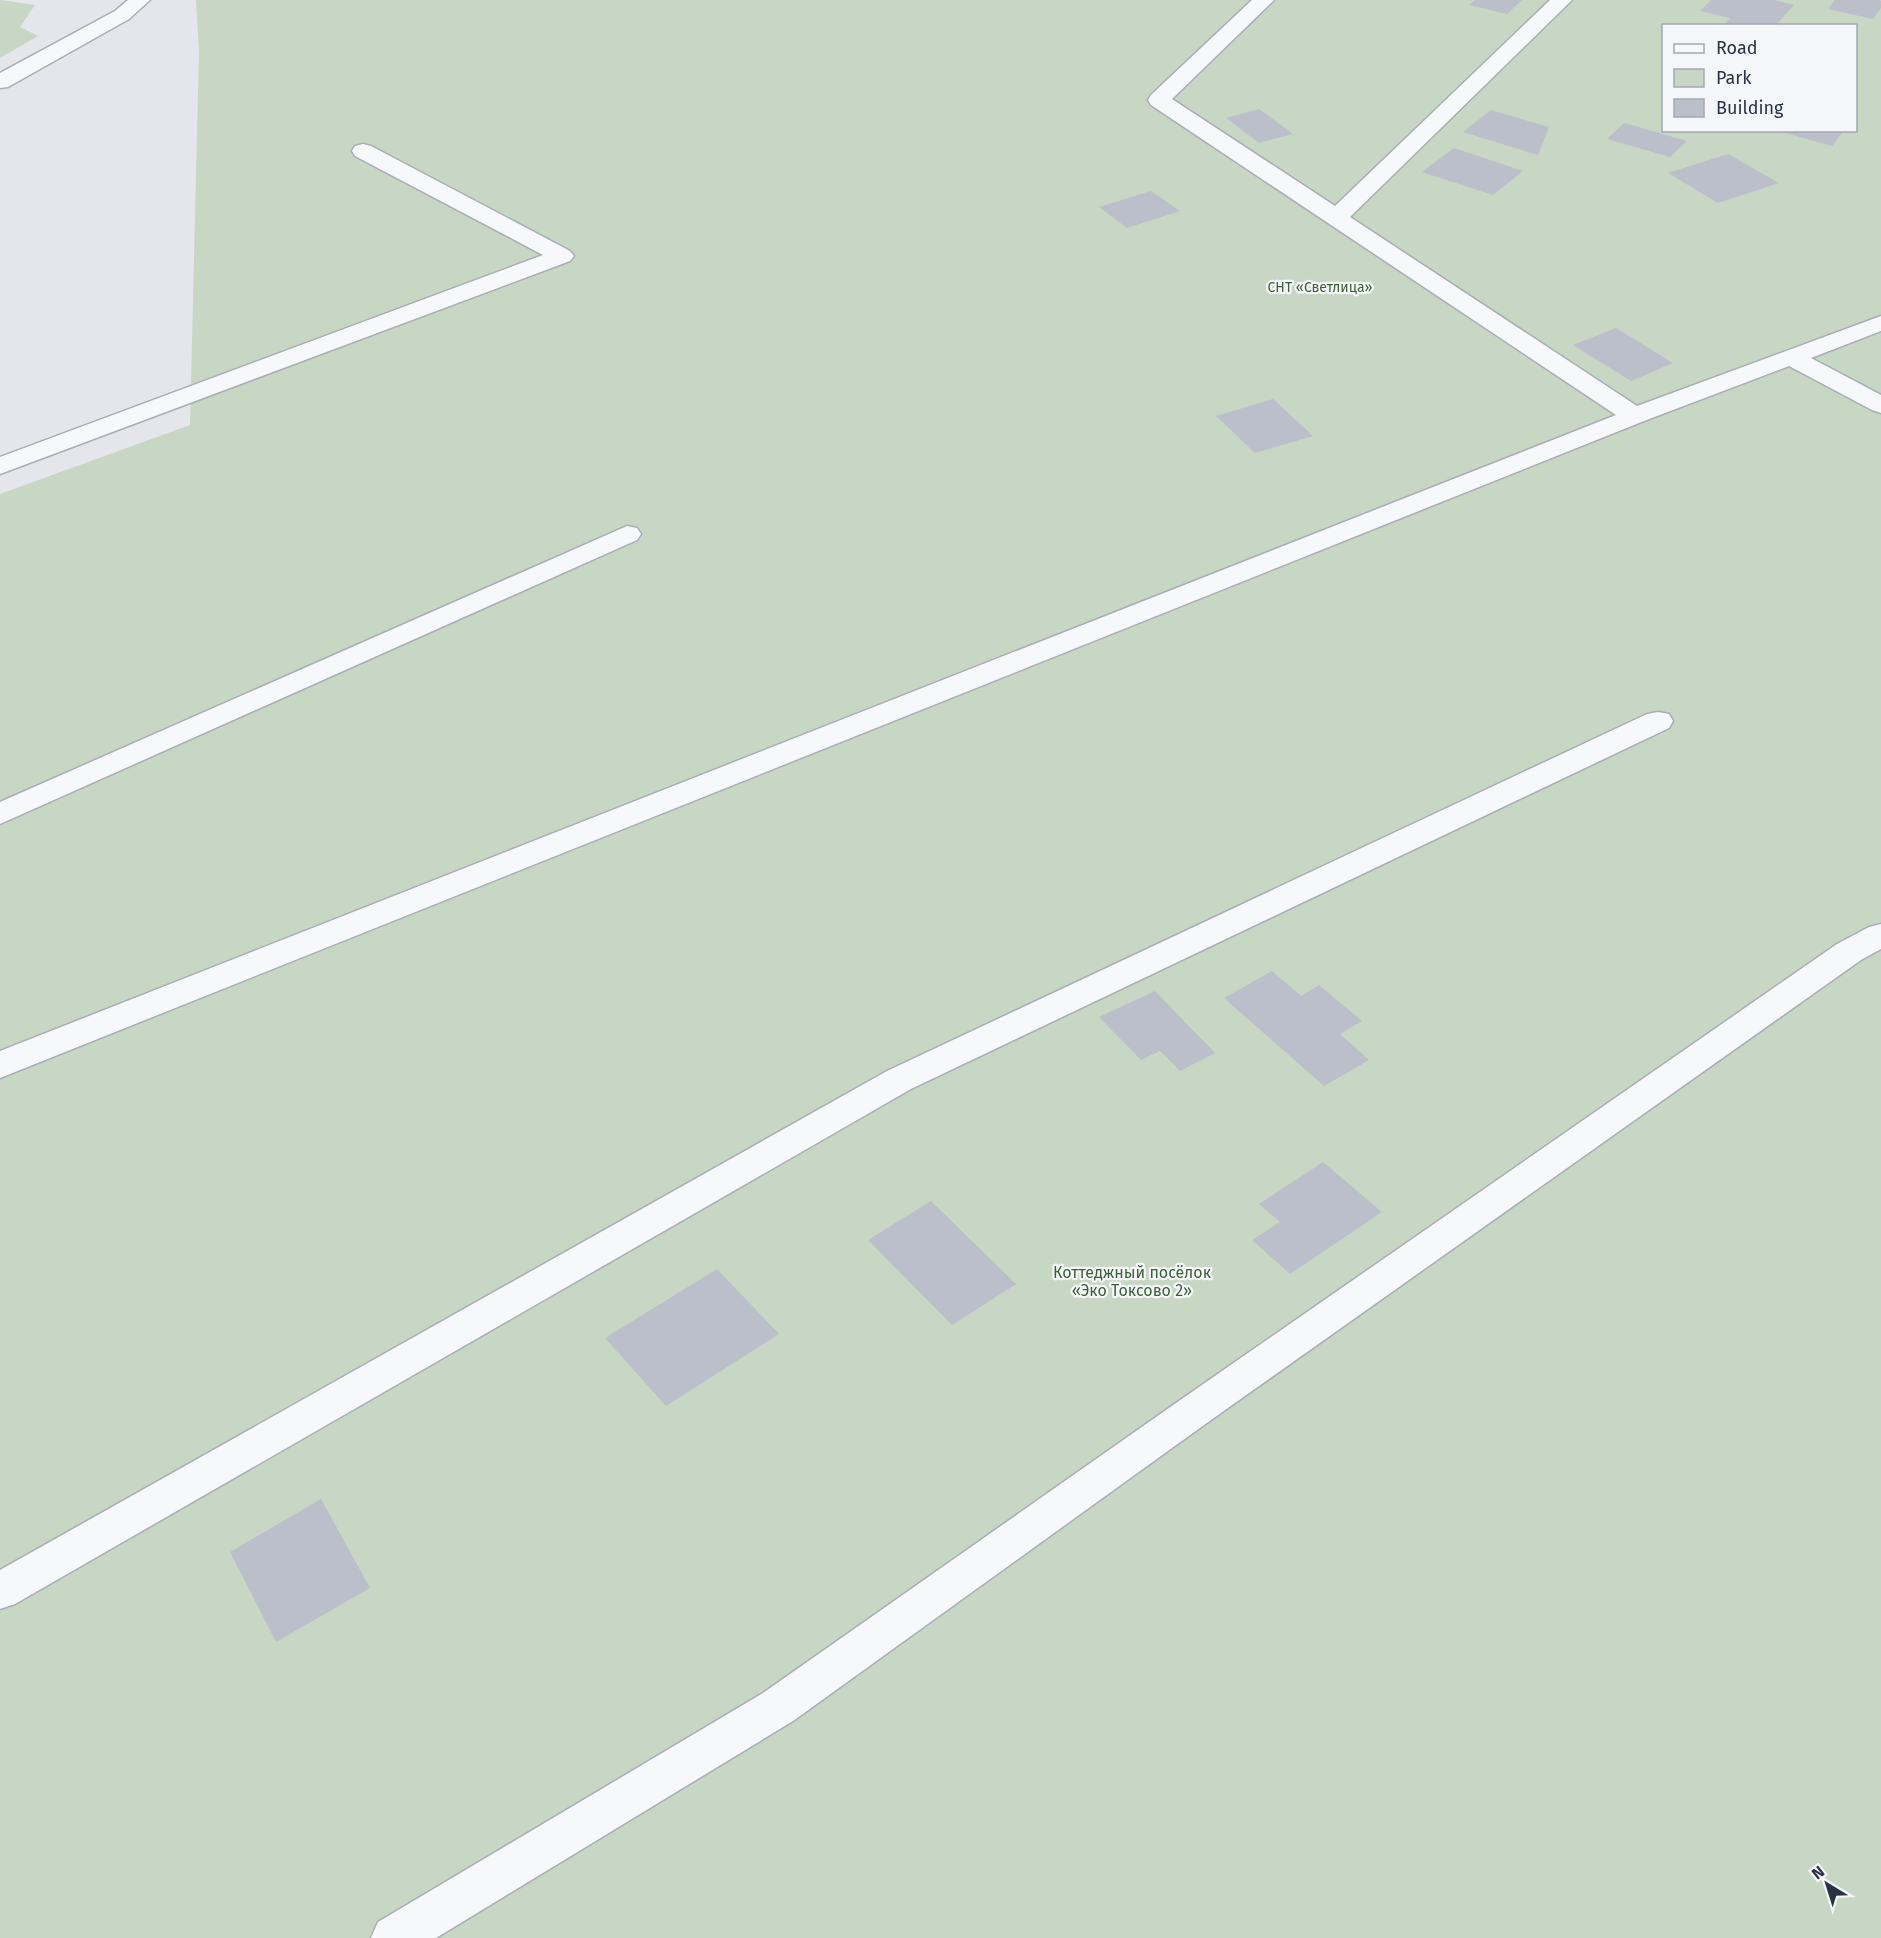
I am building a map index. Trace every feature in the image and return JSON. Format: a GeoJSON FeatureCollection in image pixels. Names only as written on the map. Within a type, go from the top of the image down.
{"type":"FeatureCollection","features":[{"type":"Feature","properties":{"kind":"street"},"geometry":{"type":"LineString","coordinates":[[0,82],[122,15],[140,0]]}},
{"type":"Feature","properties":{"kind":"street"},"geometry":{"type":"LineString","coordinates":[[1264,0],[1159,100],[1635,416]]}},
{"type":"Feature","properties":{"kind":"street"},"geometry":{"type":"LineString","coordinates":[[1336,217],[1562,0]]}},
{"type":"Feature","properties":{"kind":"street"},"geometry":{"type":"LineString","coordinates":[[0,466],[562,256],[363,151]]}},
{"type":"Feature","properties":{"kind":"street"},"geometry":{"type":"LineString","coordinates":[[0,1065],[1635,416],[1881,323]]}},
{"type":"Feature","properties":{"kind":"street"},"geometry":{"type":"LineString","coordinates":[[1790,357],[1881,405]]}},
{"type":"Feature","properties":{"kind":"street"},"geometry":{"type":"LineString","coordinates":[[0,814],[627,534]]}},
{"type":"Feature","properties":{"kind":"street"},"geometry":{"type":"LineString","coordinates":[[0,1591],[899,1080],[1658,721]]}},
{"type":"Feature","properties":{"kind":"street"},"geometry":{"type":"LineString","coordinates":[[394,1938],[778,1707],[1180,1420],[1839,959],[1881,935]]}},
{"type":"Feature","properties":{"kind":"green space"},"geometry":{"type":"Polygon","coordinates":[[[0,0],[35,5],[20,27],[38,36],[0,58],[0,0]]]}},
{"type":"Feature","properties":{"kind":"green space","name":"Коттеджный посёлок «Эко Токсово 2»"},"geometry":{"type":"Polygon","coordinates":[[[196,0],[1881,0],[1881,1938],[0,1938],[0,494],[190,425],[199,50],[196,0]]]}},
{"type":"Feature","properties":{"kind":"building"},"geometry":{"type":"Polygon","coordinates":[[[1475,0],[1522,0],[1507,14],[1469,5],[1475,0]]]}},
{"type":"Feature","properties":{"kind":"building"},"geometry":{"type":"Polygon","coordinates":[[[1711,0],[1774,0],[1794,5],[1777,24],[1725,24],[1730,18],[1700,11],[1711,0]]]}},
{"type":"Feature","properties":{"kind":"building"},"geometry":{"type":"Polygon","coordinates":[[[1835,0],[1879,0],[1881,8],[1873,19],[1828,9],[1835,0]]]}},
{"type":"Feature","properties":{"kind":"building"},"geometry":{"type":"Polygon","coordinates":[[[1259,109],[1293,134],[1259,143],[1226,118],[1259,109]]]}},
{"type":"Feature","properties":{"kind":"building"},"geometry":{"type":"Polygon","coordinates":[[[1491,110],[1549,127],[1538,155],[1463,132],[1491,110]]]}},
{"type":"Feature","properties":{"kind":"building"},"geometry":{"type":"Polygon","coordinates":[[[1624,123],[1687,141],[1670,157],[1607,139],[1624,123]]]}},
{"type":"Feature","properties":{"kind":"building"},"geometry":{"type":"Polygon","coordinates":[[[1781,132],[1842,132],[1832,146],[1781,132]]]}},
{"type":"Feature","properties":{"kind":"building"},"geometry":{"type":"Polygon","coordinates":[[[1454,148],[1523,171],[1493,195],[1422,172],[1454,148]]]}},
{"type":"Feature","properties":{"kind":"building"},"geometry":{"type":"Polygon","coordinates":[[[1728,154],[1779,183],[1718,203],[1668,173],[1728,154]]]}},
{"type":"Feature","properties":{"kind":"building"},"geometry":{"type":"Polygon","coordinates":[[[1151,191],[1180,211],[1127,228],[1099,207],[1151,191]]]}},
{"type":"Feature","properties":{"kind":"building"},"geometry":{"type":"Polygon","coordinates":[[[1616,328],[1673,363],[1631,381],[1573,345],[1616,328]]]}},
{"type":"Feature","properties":{"kind":"building"},"geometry":{"type":"Polygon","coordinates":[[[1273,399],[1313,436],[1255,453],[1216,416],[1273,399]]]}},
{"type":"Feature","properties":{"kind":"building"},"geometry":{"type":"Polygon","coordinates":[[[1272,971],[1301,996],[1319,985],[1362,1021],[1340,1034],[1369,1060],[1324,1086],[1224,998],[1272,971]]]}},
{"type":"Feature","properties":{"kind":"building"},"geometry":{"type":"Polygon","coordinates":[[[1155,991],[1215,1053],[1180,1071],[1160,1051],[1141,1060],[1099,1017],[1155,991]]]}},
{"type":"Feature","properties":{"kind":"building"},"geometry":{"type":"Polygon","coordinates":[[[1323,1162],[1382,1212],[1290,1274],[1252,1240],[1280,1222],[1259,1204],[1323,1162]]]}},
{"type":"Feature","properties":{"kind":"building"},"geometry":{"type":"Polygon","coordinates":[[[931,1201],[1016,1284],[952,1325],[868,1240],[931,1201]]]}},
{"type":"Feature","properties":{"kind":"building"},"geometry":{"type":"Polygon","coordinates":[[[717,1269],[779,1334],[666,1406],[605,1338],[717,1269]]]}},
{"type":"Feature","properties":{"kind":"building"},"geometry":{"type":"Polygon","coordinates":[[[321,1499],[370,1588],[276,1642],[230,1552],[321,1499]]]}},
{"type":"Feature","properties":{"kind":"park label","name":"СНТ «Светлица»"},"geometry":{"type":"Point","coordinates":[1320,287]}}]}
